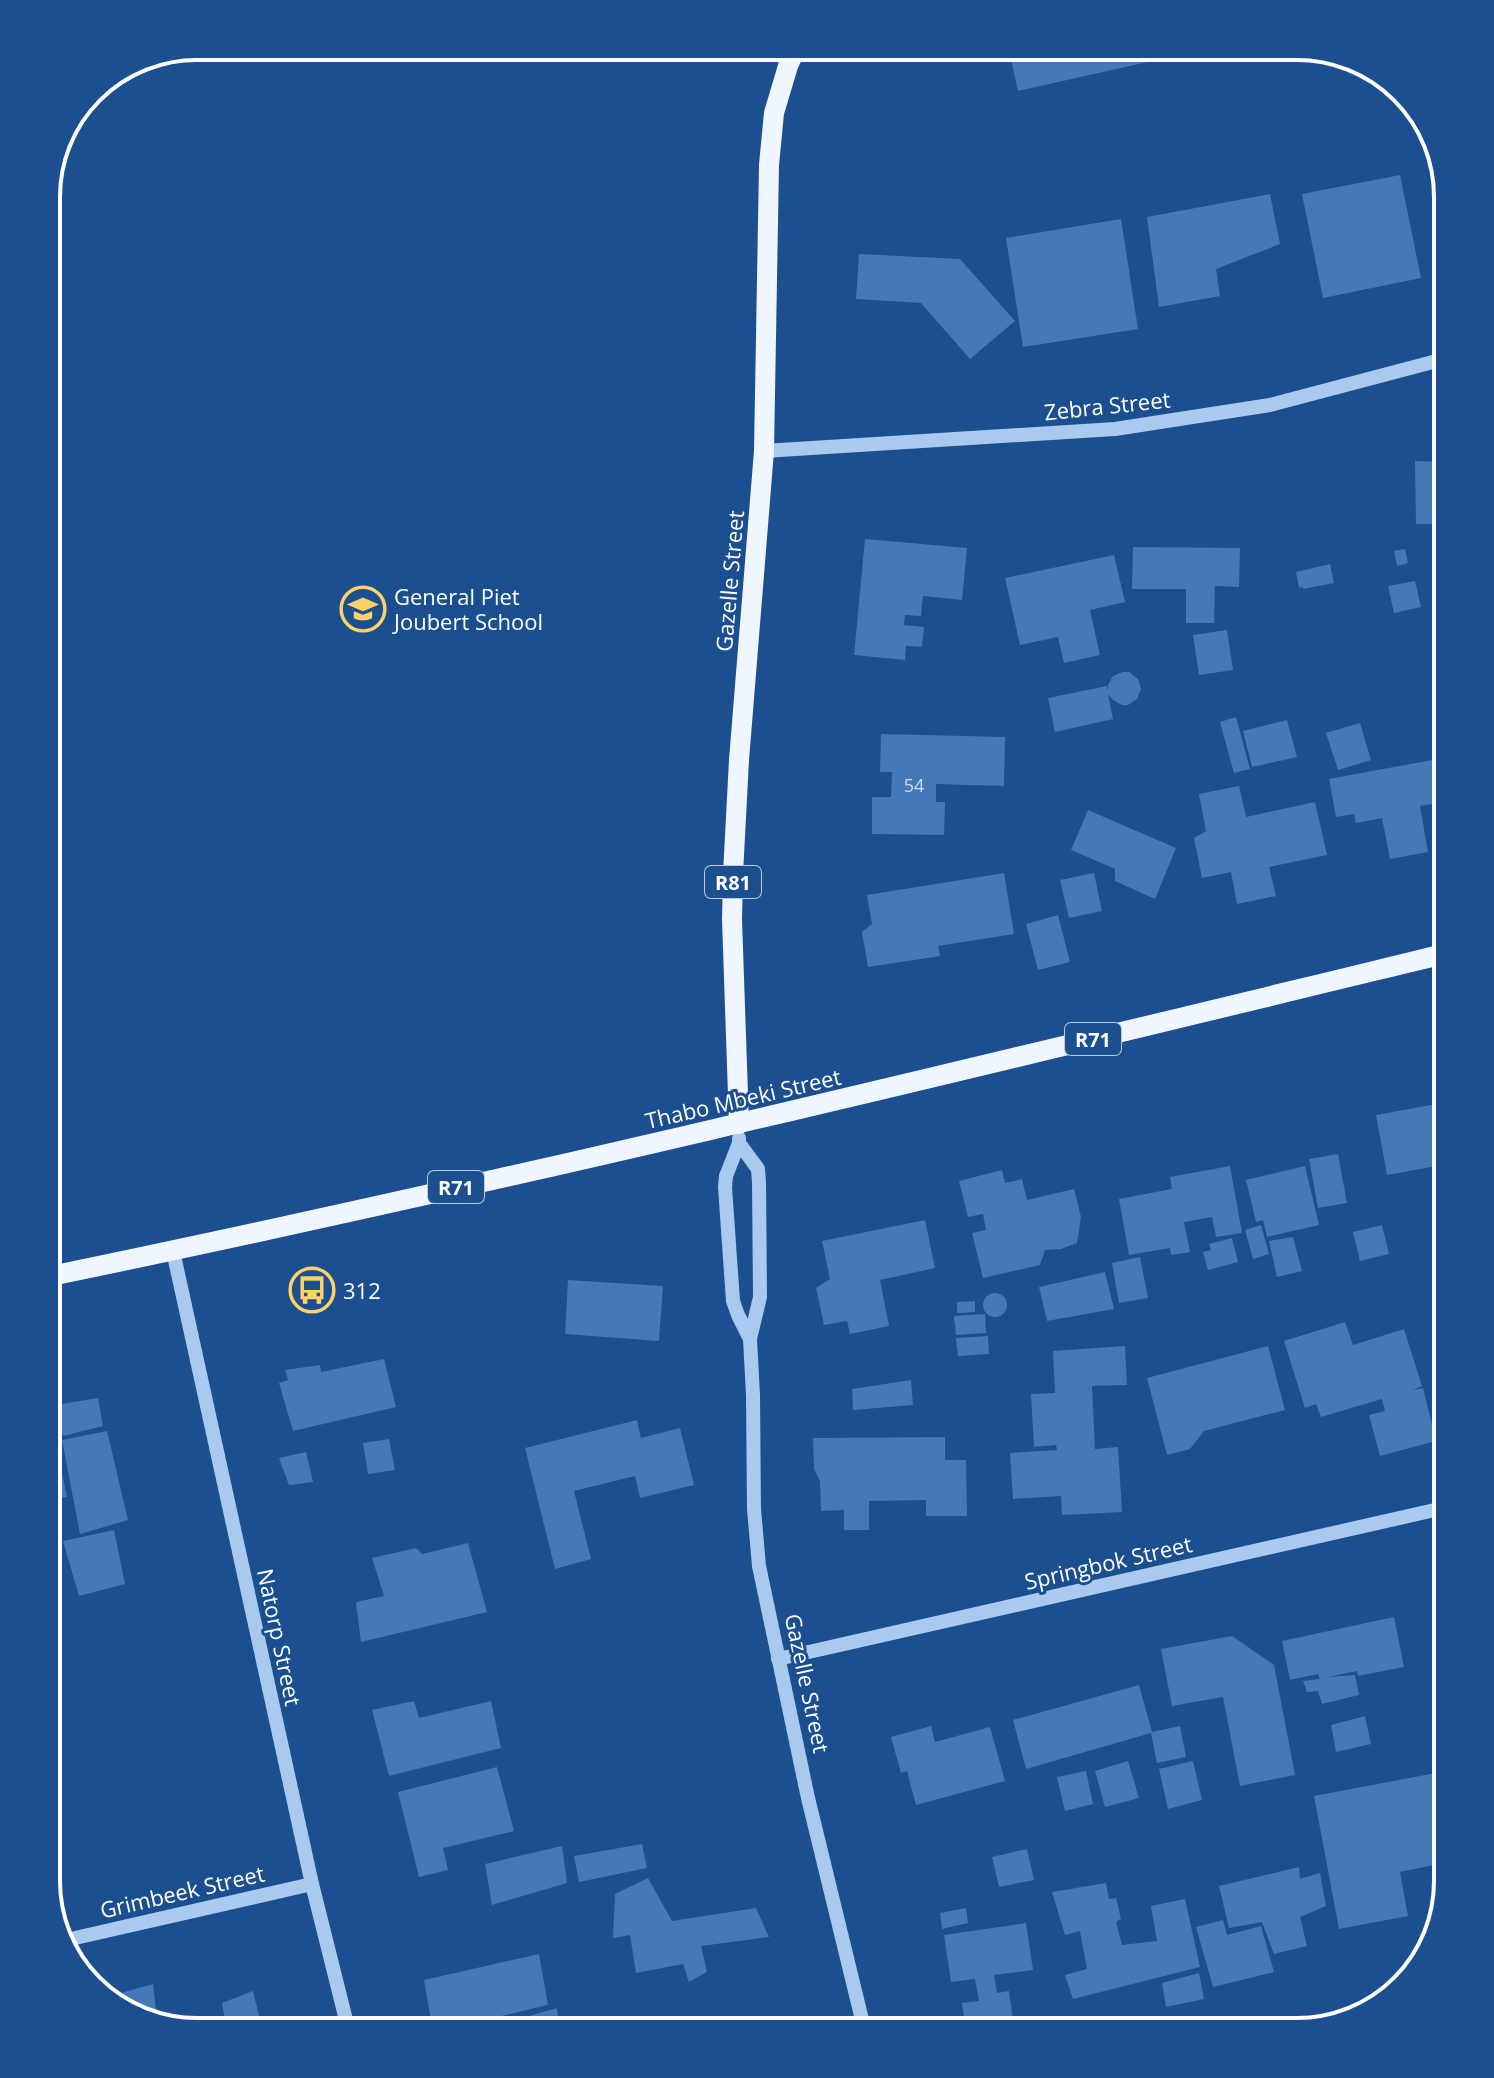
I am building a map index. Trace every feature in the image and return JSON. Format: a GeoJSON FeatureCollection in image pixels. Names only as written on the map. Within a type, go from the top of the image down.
{"type":"FeatureCollection","features":[{"type":"Feature","properties":{"kind":"main road","name":"Gazelle Street"},"geometry":{"type":"LineString","coordinates":[[739,1133],[733,874],[741,730],[764,451],[769,165],[774,113],[791,60]]}},
{"type":"Feature","properties":{"kind":"main road","name":"Thabo Mbeki Street"},"geometry":{"type":"LineString","coordinates":[[60,1274],[739,1133],[1434,957]]}},
{"type":"Feature","properties":{"kind":"street","name":"Zebra Street"},"geometry":{"type":"LineString","coordinates":[[764,451],[1115,429],[1270,405],[1434,362]]}},
{"type":"Feature","properties":{"kind":"street","name":"Gazelle Street"},"geometry":{"type":"LineString","coordinates":[[739,1133],[758,1169],[759,1182],[760,1297],[750,1339],[755,1536],[759,1566],[808,1798],[862,2018]]}},
{"type":"Feature","properties":{"kind":"street","name":"Gazelle Street"},"geometry":{"type":"LineString","coordinates":[[739,1133],[725,1187],[733,1301],[750,1339]]}},
{"type":"Feature","properties":{"kind":"street","name":"Natorp Street"},"geometry":{"type":"LineString","coordinates":[[173,1251],[312,1884],[346,2018]]}},
{"type":"Feature","properties":{"kind":"street","name":"Springbok Street"},"geometry":{"type":"LineString","coordinates":[[778,1659],[1434,1510]]}},
{"type":"Feature","properties":{"kind":"street","name":"Grimbeek Street"},"geometry":{"type":"LineString","coordinates":[[73,1939],[312,1884]]}},
{"type":"Feature","properties":{"kind":"building"},"geometry":{"type":"Polygon","coordinates":[[[1011,60],[1157,60],[1018,91],[1011,60]]]}},
{"type":"Feature","properties":{"kind":"building"},"geometry":{"type":"Polygon","coordinates":[[[1400,175],[1421,278],[1323,298],[1302,194],[1400,175]]]}},
{"type":"Feature","properties":{"kind":"building"},"geometry":{"type":"Polygon","coordinates":[[[1270,194],[1280,244],[1216,269],[1220,296],[1159,307],[1147,217],[1270,194]]]}},
{"type":"Feature","properties":{"kind":"building"},"geometry":{"type":"Polygon","coordinates":[[[1121,219],[1138,329],[1023,347],[1006,238],[1121,219]]]}},
{"type":"Feature","properties":{"kind":"building"},"geometry":{"type":"Polygon","coordinates":[[[859,254],[960,259],[1015,321],[970,359],[921,303],[856,299],[859,254]]]}},
{"type":"Feature","properties":{"kind":"building"},"geometry":{"type":"Polygon","coordinates":[[[1415,461],[1434,462],[1434,524],[1416,524],[1415,461]]]}},
{"type":"Feature","properties":{"kind":"building"},"geometry":{"type":"Polygon","coordinates":[[[865,539],[967,548],[962,600],[923,596],[921,616],[905,615],[904,625],[924,627],[922,647],[906,646],[905,660],[854,655],[865,539]]]}},
{"type":"Feature","properties":{"kind":"building"},"geometry":{"type":"Polygon","coordinates":[[[1133,547],[1240,548],[1239,587],[1215,586],[1214,623],[1186,623],[1186,589],[1132,589],[1133,547]]]}},
{"type":"Feature","properties":{"kind":"building"},"geometry":{"type":"Polygon","coordinates":[[[1405,549],[1408,563],[1397,566],[1394,551],[1405,549]]]}},
{"type":"Feature","properties":{"kind":"building"},"geometry":{"type":"Polygon","coordinates":[[[1114,555],[1125,602],[1090,610],[1100,655],[1064,663],[1058,637],[1020,645],[1005,578],[1114,555]]]}},
{"type":"Feature","properties":{"kind":"building"},"geometry":{"type":"Polygon","coordinates":[[[1330,564],[1334,583],[1299,588],[1296,572],[1330,564]]]}},
{"type":"Feature","properties":{"kind":"building"},"geometry":{"type":"Polygon","coordinates":[[[1415,581],[1421,607],[1394,613],[1388,586],[1415,581]]]}},
{"type":"Feature","properties":{"kind":"building"},"geometry":{"type":"Polygon","coordinates":[[[1227,630],[1233,670],[1199,675],[1193,635],[1227,630]]]}},
{"type":"Feature","properties":{"kind":"building"},"geometry":{"type":"Polygon","coordinates":[[[1129,672],[1138,679],[1141,689],[1137,699],[1122,705],[1108,694],[1113,719],[1055,732],[1048,698],[1107,686],[1108,691],[1113,676],[1129,672]]]}},
{"type":"Feature","properties":{"kind":"building"},"geometry":{"type":"Polygon","coordinates":[[[1236,717],[1250,769],[1234,773],[1220,722],[1236,717]]]}},
{"type":"Feature","properties":{"kind":"building"},"geometry":{"type":"Polygon","coordinates":[[[1287,720],[1297,757],[1252,767],[1243,731],[1287,720]]]}},
{"type":"Feature","properties":{"kind":"building"},"geometry":{"type":"Polygon","coordinates":[[[1360,723],[1371,760],[1338,770],[1326,733],[1360,723]]]}},
{"type":"Feature","properties":{"kind":"building"},"geometry":{"type":"Polygon","coordinates":[[[881,734],[1005,737],[1004,786],[936,784],[936,802],[945,802],[944,835],[872,834],[872,797],[891,797],[892,772],[880,772],[881,734]]]}},
{"type":"Feature","properties":{"kind":"building"},"geometry":{"type":"Polygon","coordinates":[[[1432,760],[1434,804],[1420,806],[1428,852],[1390,859],[1382,818],[1356,823],[1354,814],[1336,817],[1329,779],[1432,760]]]}},
{"type":"Feature","properties":{"kind":"building"},"geometry":{"type":"Polygon","coordinates":[[[1239,786],[1246,817],[1315,802],[1327,855],[1269,867],[1276,896],[1237,904],[1231,872],[1202,878],[1194,838],[1206,831],[1199,794],[1239,786]]]}},
{"type":"Feature","properties":{"kind":"building"},"geometry":{"type":"Polygon","coordinates":[[[1088,810],[1176,848],[1155,899],[1115,881],[1115,869],[1071,850],[1088,810]]]}},
{"type":"Feature","properties":{"kind":"building"},"geometry":{"type":"Polygon","coordinates":[[[1004,873],[1014,934],[938,946],[940,956],[868,967],[862,932],[872,924],[867,895],[1004,873]]]}},
{"type":"Feature","properties":{"kind":"building"},"geometry":{"type":"Polygon","coordinates":[[[1094,873],[1102,911],[1069,918],[1060,880],[1094,873]]]}},
{"type":"Feature","properties":{"kind":"building"},"geometry":{"type":"Polygon","coordinates":[[[1058,915],[1070,962],[1038,970],[1026,924],[1058,915]]]}},
{"type":"Feature","properties":{"kind":"building"},"geometry":{"type":"Polygon","coordinates":[[[1434,1105],[1434,1167],[1387,1175],[1376,1115],[1434,1105]]]}},
{"type":"Feature","properties":{"kind":"building"},"geometry":{"type":"Polygon","coordinates":[[[1338,1154],[1347,1203],[1318,1208],[1309,1159],[1338,1154]]]}},
{"type":"Feature","properties":{"kind":"building"},"geometry":{"type":"Polygon","coordinates":[[[1230,1166],[1242,1233],[1216,1237],[1212,1217],[1184,1222],[1190,1252],[1171,1255],[1170,1248],[1129,1255],[1119,1199],[1172,1189],[1170,1177],[1230,1166]]]}},
{"type":"Feature","properties":{"kind":"building"},"geometry":{"type":"Polygon","coordinates":[[[1305,1166],[1319,1225],[1267,1237],[1263,1220],[1256,1222],[1246,1180],[1305,1166]]]}},
{"type":"Feature","properties":{"kind":"building"},"geometry":{"type":"Polygon","coordinates":[[[1002,1170],[1005,1183],[1022,1179],[1027,1200],[1074,1189],[1081,1217],[1077,1243],[1061,1249],[1045,1250],[1040,1265],[983,1278],[972,1233],[986,1230],[983,1214],[968,1217],[959,1181],[1002,1170]]]}},
{"type":"Feature","properties":{"kind":"building"},"geometry":{"type":"Polygon","coordinates":[[[925,1220],[935,1268],[880,1280],[889,1326],[850,1334],[847,1321],[824,1325],[816,1288],[830,1279],[822,1241],[925,1220]]]}},
{"type":"Feature","properties":{"kind":"building"},"geometry":{"type":"Polygon","coordinates":[[[1261,1225],[1269,1254],[1253,1259],[1245,1230],[1261,1225]]]}},
{"type":"Feature","properties":{"kind":"building"},"geometry":{"type":"Polygon","coordinates":[[[1382,1225],[1389,1254],[1360,1261],[1353,1232],[1382,1225]]]}},
{"type":"Feature","properties":{"kind":"building"},"geometry":{"type":"Polygon","coordinates":[[[1293,1237],[1302,1271],[1277,1277],[1269,1241],[1293,1237]]]}},
{"type":"Feature","properties":{"kind":"building"},"geometry":{"type":"Polygon","coordinates":[[[1232,1238],[1238,1262],[1208,1270],[1203,1252],[1211,1250],[1209,1244],[1232,1238]]]}},
{"type":"Feature","properties":{"kind":"building"},"geometry":{"type":"Polygon","coordinates":[[[1140,1257],[1148,1298],[1119,1303],[1112,1263],[1140,1257]]]}},
{"type":"Feature","properties":{"kind":"building"},"geometry":{"type":"Polygon","coordinates":[[[1105,1272],[1114,1309],[1047,1321],[1039,1287],[1105,1272]]]}},
{"type":"Feature","properties":{"kind":"building"},"geometry":{"type":"Polygon","coordinates":[[[568,1280],[663,1286],[659,1341],[565,1334],[568,1280]]]}},
{"type":"Feature","properties":{"kind":"building"},"geometry":{"type":"Polygon","coordinates":[[[995,1293],[1006,1300],[1007,1305],[1000,1316],[995,1317],[984,1310],[983,1305],[990,1294],[995,1293]]]}},
{"type":"Feature","properties":{"kind":"building"},"geometry":{"type":"Polygon","coordinates":[[[975,1301],[975,1312],[957,1313],[957,1302],[975,1301]]]}},
{"type":"Feature","properties":{"kind":"building"},"geometry":{"type":"Polygon","coordinates":[[[985,1314],[986,1333],[956,1335],[954,1316],[985,1314]]]}},
{"type":"Feature","properties":{"kind":"building"},"geometry":{"type":"Polygon","coordinates":[[[1345,1322],[1353,1345],[1404,1329],[1422,1386],[1413,1390],[1423,1388],[1434,1442],[1380,1456],[1369,1415],[1385,1411],[1382,1399],[1321,1417],[1316,1404],[1305,1408],[1284,1341],[1345,1322]]]}},
{"type":"Feature","properties":{"kind":"building"},"geometry":{"type":"Polygon","coordinates":[[[988,1336],[989,1354],[958,1356],[956,1338],[988,1336]]]}},
{"type":"Feature","properties":{"kind":"building"},"geometry":{"type":"Polygon","coordinates":[[[1125,1346],[1127,1385],[1092,1386],[1095,1449],[1118,1447],[1122,1512],[1062,1515],[1061,1496],[1013,1499],[1010,1453],[1057,1450],[1056,1445],[1034,1447],[1031,1394],[1055,1393],[1053,1351],[1125,1346]]]}},
{"type":"Feature","properties":{"kind":"building"},"geometry":{"type":"Polygon","coordinates":[[[1268,1346],[1285,1410],[1204,1431],[1190,1449],[1167,1455],[1147,1378],[1268,1346]]]}},
{"type":"Feature","properties":{"kind":"building"},"geometry":{"type":"Polygon","coordinates":[[[384,1359],[396,1407],[293,1431],[279,1383],[288,1380],[285,1370],[320,1365],[321,1372],[384,1359]]]}},
{"type":"Feature","properties":{"kind":"building"},"geometry":{"type":"Polygon","coordinates":[[[911,1380],[913,1405],[853,1410],[852,1389],[911,1380]]]}},
{"type":"Feature","properties":{"kind":"building"},"geometry":{"type":"Polygon","coordinates":[[[98,1398],[103,1426],[63,1436],[60,1404],[98,1398]]]}},
{"type":"Feature","properties":{"kind":"building"},"geometry":{"type":"Polygon","coordinates":[[[637,1420],[641,1438],[680,1428],[694,1485],[640,1498],[635,1476],[574,1491],[591,1559],[555,1569],[525,1448],[637,1420]]]}},
{"type":"Feature","properties":{"kind":"building"},"geometry":{"type":"Polygon","coordinates":[[[107,1431],[128,1520],[80,1534],[62,1440],[107,1431]]]}},
{"type":"Feature","properties":{"kind":"building"},"geometry":{"type":"Polygon","coordinates":[[[945,1437],[945,1460],[966,1460],[967,1516],[926,1516],[926,1500],[869,1501],[869,1530],[844,1530],[844,1510],[821,1511],[813,1438],[945,1437]]]}},
{"type":"Feature","properties":{"kind":"building"},"geometry":{"type":"Polygon","coordinates":[[[389,1439],[395,1470],[368,1474],[363,1443],[389,1439]]]}},
{"type":"Feature","properties":{"kind":"building"},"geometry":{"type":"Polygon","coordinates":[[[306,1452],[313,1482],[289,1485],[279,1458],[306,1452]]]}},
{"type":"Feature","properties":{"kind":"building"},"geometry":{"type":"Polygon","coordinates":[[[60,1464],[67,1497],[60,1498],[60,1464]]]}},
{"type":"Feature","properties":{"kind":"building"},"geometry":{"type":"Polygon","coordinates":[[[114,1530],[125,1584],[79,1596],[63,1541],[114,1530]]]}},
{"type":"Feature","properties":{"kind":"building"},"geometry":{"type":"Polygon","coordinates":[[[468,1543],[487,1612],[361,1642],[356,1602],[384,1596],[372,1558],[416,1548],[422,1554],[468,1543]]]}},
{"type":"Feature","properties":{"kind":"building"},"geometry":{"type":"Polygon","coordinates":[[[1394,1617],[1404,1667],[1358,1676],[1357,1671],[1328,1677],[1355,1675],[1359,1695],[1322,1704],[1318,1691],[1307,1692],[1303,1681],[1320,1679],[1318,1674],[1290,1680],[1282,1641],[1394,1617]]]}},
{"type":"Feature","properties":{"kind":"building"},"geometry":{"type":"Polygon","coordinates":[[[1232,1636],[1274,1665],[1295,1775],[1240,1786],[1223,1697],[1172,1706],[1161,1649],[1232,1636]]]}},
{"type":"Feature","properties":{"kind":"building"},"geometry":{"type":"Polygon","coordinates":[[[1139,1685],[1152,1732],[1180,1726],[1186,1757],[1157,1763],[1151,1733],[1026,1769],[1013,1720],[1139,1685]]]}},
{"type":"Feature","properties":{"kind":"building"},"geometry":{"type":"Polygon","coordinates":[[[414,1701],[419,1718],[491,1701],[501,1748],[389,1776],[372,1710],[414,1701]]]}},
{"type":"Feature","properties":{"kind":"building"},"geometry":{"type":"Polygon","coordinates":[[[1365,1716],[1371,1744],[1336,1752],[1331,1725],[1365,1716]]]}},
{"type":"Feature","properties":{"kind":"building"},"geometry":{"type":"Polygon","coordinates":[[[931,1726],[935,1742],[990,1727],[1005,1781],[916,1805],[907,1771],[901,1773],[891,1737],[931,1726]]]}},
{"type":"Feature","properties":{"kind":"building"},"geometry":{"type":"Polygon","coordinates":[[[1128,1761],[1139,1798],[1105,1807],[1095,1771],[1128,1761]]]}},
{"type":"Feature","properties":{"kind":"building"},"geometry":{"type":"Polygon","coordinates":[[[1193,1761],[1202,1800],[1168,1809],[1159,1769],[1193,1761]]]}},
{"type":"Feature","properties":{"kind":"building"},"geometry":{"type":"Polygon","coordinates":[[[497,1767],[514,1831],[443,1848],[448,1870],[419,1877],[398,1792],[497,1767]]]}},
{"type":"Feature","properties":{"kind":"building"},"geometry":{"type":"Polygon","coordinates":[[[1086,1771],[1093,1804],[1065,1811],[1057,1777],[1086,1771]]]}},
{"type":"Feature","properties":{"kind":"building"},"geometry":{"type":"Polygon","coordinates":[[[1434,1773],[1434,1865],[1400,1872],[1408,1916],[1339,1929],[1314,1796],[1434,1773]]]}},
{"type":"Feature","properties":{"kind":"building"},"geometry":{"type":"Polygon","coordinates":[[[642,1844],[647,1868],[579,1882],[574,1856],[642,1844]]]}},
{"type":"Feature","properties":{"kind":"building"},"geometry":{"type":"Polygon","coordinates":[[[562,1846],[567,1883],[492,1905],[485,1864],[562,1846]]]}},
{"type":"Feature","properties":{"kind":"building"},"geometry":{"type":"Polygon","coordinates":[[[1027,1849],[1034,1880],[999,1887],[992,1857],[1027,1849]]]}},
{"type":"Feature","properties":{"kind":"building"},"geometry":{"type":"Polygon","coordinates":[[[1299,1867],[1300,1879],[1320,1873],[1326,1906],[1300,1917],[1307,1946],[1274,1954],[1262,1922],[1229,1928],[1219,1886],[1299,1867]]]}},
{"type":"Feature","properties":{"kind":"building"},"geometry":{"type":"Polygon","coordinates":[[[648,1878],[672,1921],[756,1908],[769,1937],[701,1946],[707,1972],[689,1982],[683,1964],[636,1973],[630,1935],[613,1938],[615,1894],[648,1878]]]}},
{"type":"Feature","properties":{"kind":"building"},"geometry":{"type":"Polygon","coordinates":[[[1106,1883],[1109,1899],[1116,1898],[1121,1919],[1116,1922],[1122,1945],[1157,1941],[1151,1906],[1185,1899],[1200,1967],[1073,1999],[1065,1975],[1087,1969],[1080,1931],[1065,1935],[1052,1892],[1106,1883]]]}},
{"type":"Feature","properties":{"kind":"building"},"geometry":{"type":"Polygon","coordinates":[[[966,1908],[968,1923],[942,1929],[940,1913],[966,1908]]]}},
{"type":"Feature","properties":{"kind":"building"},"geometry":{"type":"Polygon","coordinates":[[[1223,1920],[1227,1935],[1261,1926],[1274,1972],[1213,1987],[1196,1927],[1223,1920]]]}},
{"type":"Feature","properties":{"kind":"building"},"geometry":{"type":"Polygon","coordinates":[[[1026,1923],[1033,1970],[994,1975],[997,1993],[1009,1991],[1013,2018],[964,2018],[962,2003],[979,2001],[975,1979],[951,1982],[944,1935],[1026,1923]]]}},
{"type":"Feature","properties":{"kind":"building"},"geometry":{"type":"Polygon","coordinates":[[[539,1954],[548,2005],[493,2018],[431,2018],[424,1980],[539,1954]]]}},
{"type":"Feature","properties":{"kind":"building"},"geometry":{"type":"Polygon","coordinates":[[[1199,1973],[1204,1999],[1166,2007],[1162,1983],[1199,1973]]]}},
{"type":"Feature","properties":{"kind":"building"},"geometry":{"type":"Polygon","coordinates":[[[153,1984],[156,2012],[137,2004],[119,1993],[153,1984]]]}},
{"type":"Feature","properties":{"kind":"building"},"geometry":{"type":"Polygon","coordinates":[[[253,1991],[260,2018],[225,2018],[222,2003],[253,1991]]]}},
{"type":"Feature","properties":{"kind":"building"},"geometry":{"type":"Polygon","coordinates":[[[557,2008],[558,2018],[521,2018],[557,2008]]]}},
{"type":"Feature","properties":{"kind":"place","name":"General Piet Joubert School"},"geometry":{"type":"Point","coordinates":[363,609]}},
{"type":"Feature","properties":{"kind":"place","name":"312"},"geometry":{"type":"Point","coordinates":[312,1290]}}]}
